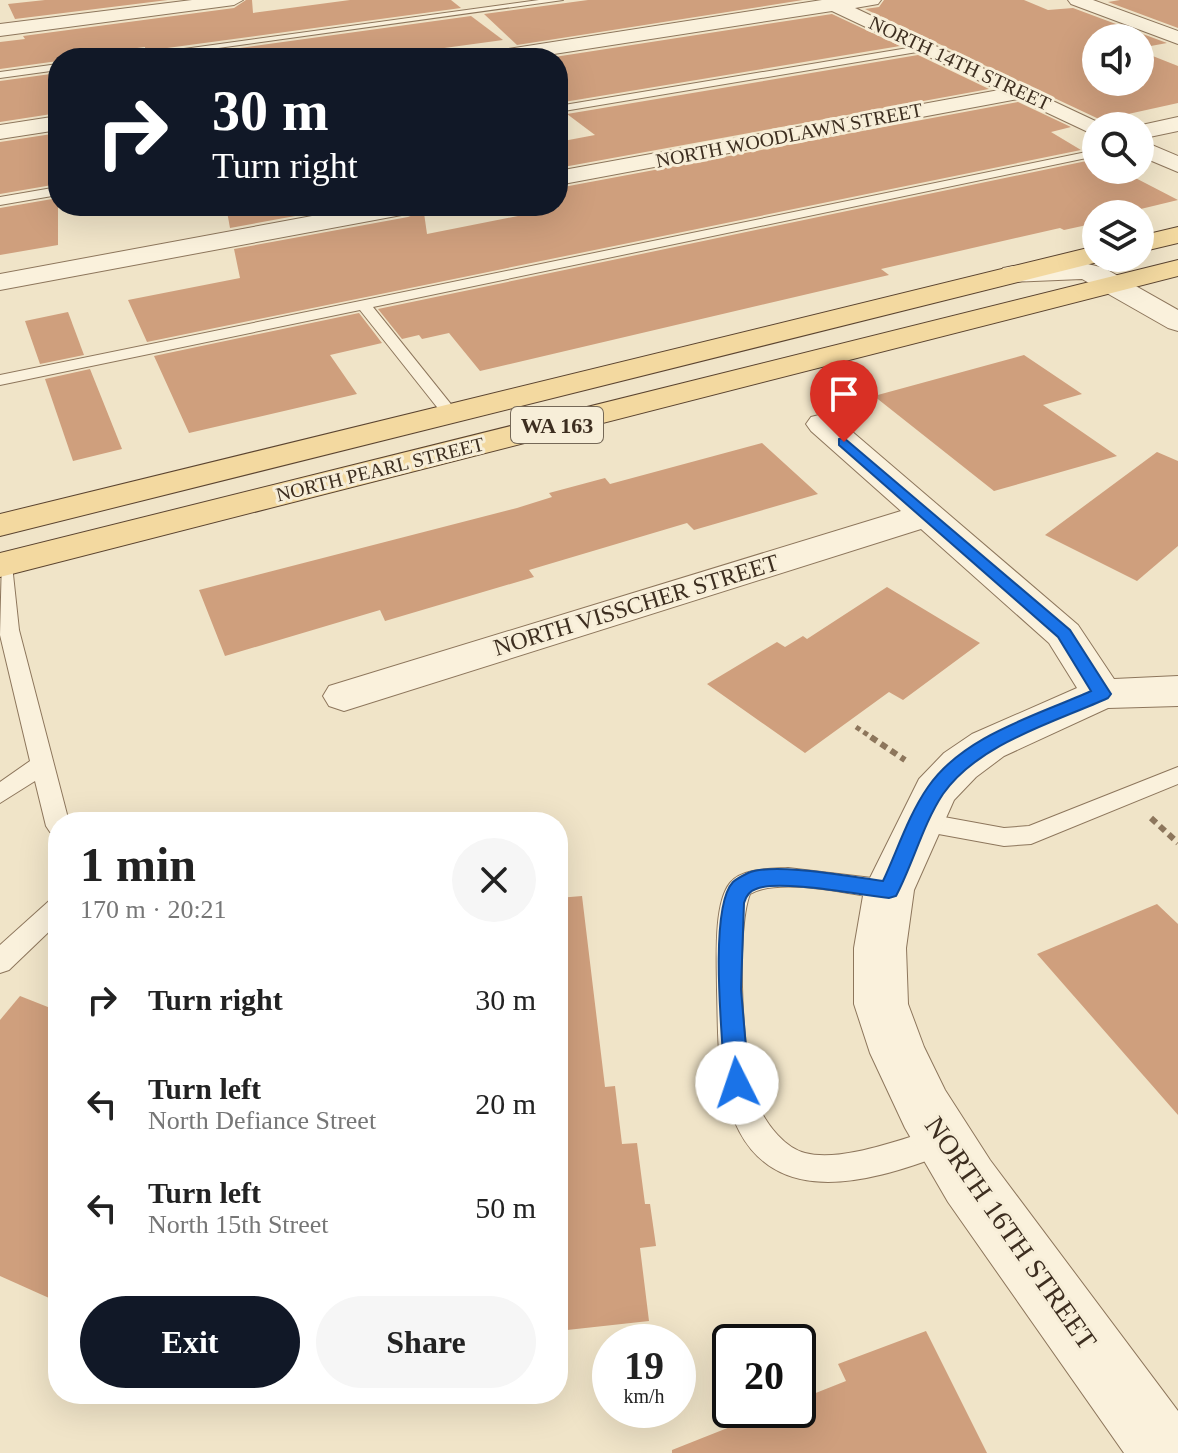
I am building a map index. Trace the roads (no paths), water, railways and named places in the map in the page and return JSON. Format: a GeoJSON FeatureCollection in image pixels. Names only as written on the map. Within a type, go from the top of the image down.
{"type":"FeatureCollection","features":[{"type":"Feature","properties":{"kind":"main road"},"geometry":{"type":"LineString","coordinates":[[1154,241],[1174,236]]}},
{"type":"Feature","properties":{"kind":"main road","name":"NORTH PEARL STREET"},"geometry":{"type":"LineString","coordinates":[[0,525],[1082,257]]}},
{"type":"Feature","properties":{"kind":"main road","name":"NORTH PEARL STREET"},"geometry":{"type":"LineString","coordinates":[[1154,265],[1178,268]]}},
{"type":"Feature","properties":{"kind":"main road","name":"NORTH PEARL STREET"},"geometry":{"type":"LineString","coordinates":[[1,562],[1114,272]]}},
{"type":"Feature","properties":{"kind":"street"},"geometry":{"type":"LineString","coordinates":[[0,30],[234,0]]}},
{"type":"Feature","properties":{"kind":"street"},"geometry":{"type":"LineString","coordinates":[[551,48],[829,3],[872,0]]}},
{"type":"Feature","properties":{"kind":"street"},"geometry":{"type":"LineString","coordinates":[[1077,0],[1178,38]]}},
{"type":"Feature","properties":{"kind":"street","name":"NORTH 14TH STREET"},"geometry":{"type":"LineString","coordinates":[[829,3],[1082,120]]}},
{"type":"Feature","properties":{"kind":"street","name":"NORTH WOODLAWN STREET"},"geometry":{"type":"LineString","coordinates":[[568,176],[1021,92]]}},
{"type":"Feature","properties":{"kind":"street"},"geometry":{"type":"LineString","coordinates":[[1154,129],[1178,124]]}},
{"type":"Feature","properties":{"kind":"street"},"geometry":{"type":"LineString","coordinates":[[0,132],[48,125]]}},
{"type":"Feature","properties":{"kind":"street"},"geometry":{"type":"LineString","coordinates":[[1154,154],[1178,165]]}},
{"type":"Feature","properties":{"kind":"street"},"geometry":{"type":"LineString","coordinates":[[0,282],[353,216]]}},
{"type":"Feature","properties":{"kind":"street"},"geometry":{"type":"LineString","coordinates":[[1154,253],[1174,236]]}},
{"type":"Feature","properties":{"kind":"street"},"geometry":{"type":"LineString","coordinates":[[1013,274],[1082,271]]}},
{"type":"Feature","properties":{"kind":"street"},"geometry":{"type":"LineString","coordinates":[[1119,272],[1178,322]]}},
{"type":"Feature","properties":{"kind":"street"},"geometry":{"type":"LineString","coordinates":[[1153,272],[1178,294]]}},
{"type":"Feature","properties":{"kind":"street"},"geometry":{"type":"LineString","coordinates":[[823,424],[1064,634],[1102,694],[1178,691]]}},
{"type":"Feature","properties":{"kind":"street","name":"NORTH VISSCHER STREET"},"geometry":{"type":"LineString","coordinates":[[344,696],[927,515]]}},
{"type":"Feature","properties":{"kind":"street","name":"NORTH 16TH STREET"},"geometry":{"type":"LineString","coordinates":[[1102,694],[988,745],[960,765],[935,791],[904,857],[878,972],[881,1004],[898,1053],[944,1141],[969,1181],[1166,1453]]}},
{"type":"Feature","properties":{"kind":"lane"},"geometry":{"type":"LineString","coordinates":[[199,48],[559,0]]}},
{"type":"Feature","properties":{"kind":"lane"},"geometry":{"type":"LineString","coordinates":[[568,107],[926,48]]}},
{"type":"Feature","properties":{"kind":"lane"},"geometry":{"type":"LineString","coordinates":[[0,75],[48,68]]}},
{"type":"Feature","properties":{"kind":"lane"},"geometry":{"type":"LineString","coordinates":[[0,380],[1082,156]]}},
{"type":"Feature","properties":{"kind":"lane"},"geometry":{"type":"LineString","coordinates":[[0,201],[48,193]]}},
{"type":"Feature","properties":{"kind":"lane"},"geometry":{"type":"LineString","coordinates":[[364,305],[450,413]]}},
{"type":"Feature","properties":{"kind":"lane"},"geometry":{"type":"LineString","coordinates":[[1,562],[6,640],[55,812]]}},
{"type":"Feature","properties":{"kind":"lane"},"geometry":{"type":"LineString","coordinates":[[0,794],[43,764]]}},
{"type":"Feature","properties":{"kind":"lane"},"geometry":{"type":"LineString","coordinates":[[944,1141],[830,1169],[807,1168],[785,1159],[766,1144],[751,1123],[737,1083],[730,989],[733,903],[740,888],[753,879],[783,878],[1004,837],[1031,835],[1178,775]]}},
{"type":"Feature","properties":{"kind":"lane"},"geometry":{"type":"LineString","coordinates":[[0,962],[48,917]]}}]}
